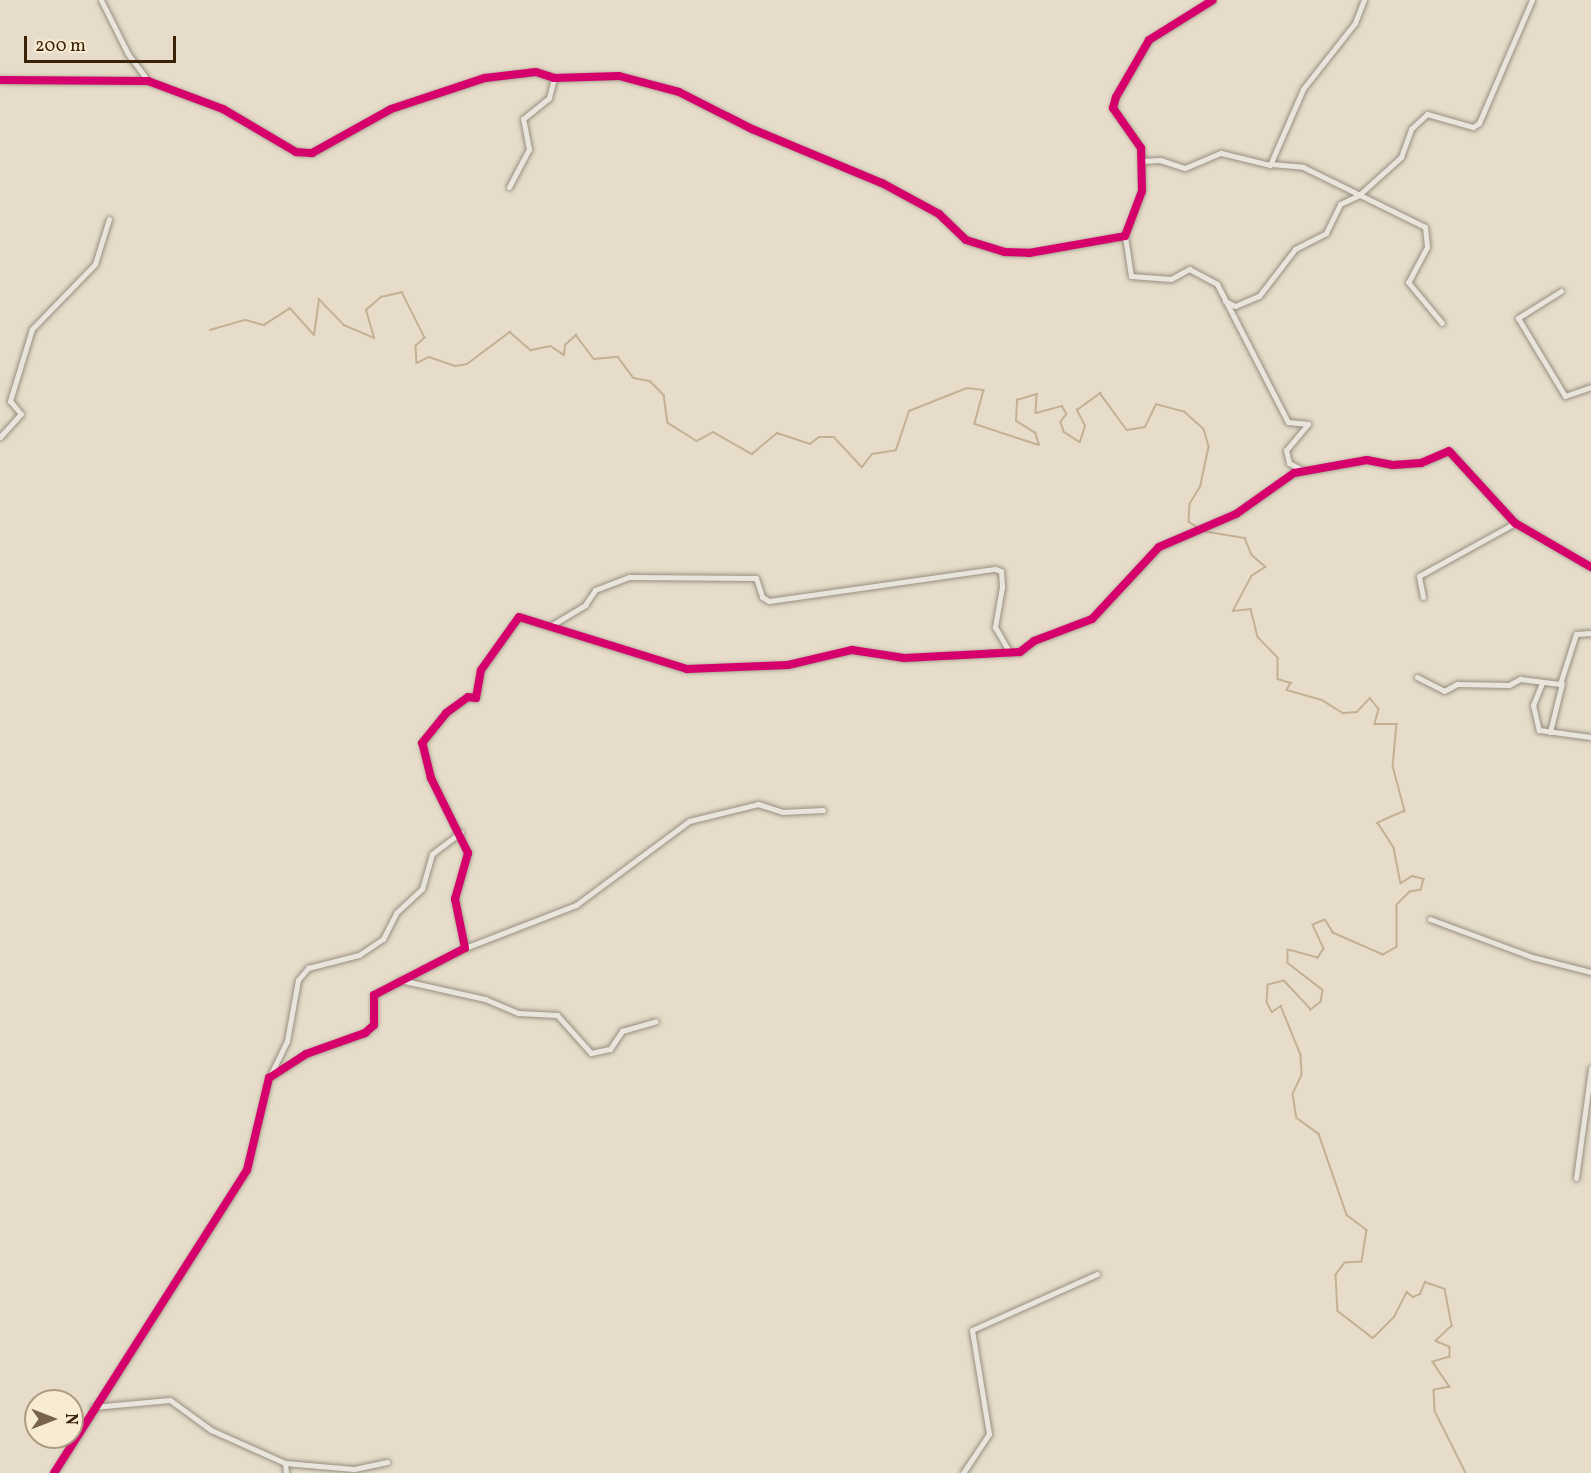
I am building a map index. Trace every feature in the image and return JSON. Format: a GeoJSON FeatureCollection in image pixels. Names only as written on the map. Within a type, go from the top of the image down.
{"type":"FeatureCollection","features":[{"type":"Feature","properties":{"kind":"street"},"geometry":{"type":"LineString","coordinates":[[101,0],[128,54],[148,81]]}},
{"type":"Feature","properties":{"kind":"street"},"geometry":{"type":"LineString","coordinates":[[1213,0],[1149,40],[1116,97],[1113,108],[1140,141],[1142,191],[1125,236],[1131,276],[1171,279],[1191,269],[1217,284],[1231,317],[1288,422],[1308,424],[1285,453],[1291,465],[1302,470]]}},
{"type":"Feature","properties":{"kind":"street"},"geometry":{"type":"LineString","coordinates":[[1271,164],[1303,88],[1356,23],[1364,0]]}},
{"type":"Feature","properties":{"kind":"street"},"geometry":{"type":"LineString","coordinates":[[1231,317],[1235,306],[1259,296],[1295,249],[1322,237],[1340,204],[1359,195],[1401,157],[1411,129],[1427,114],[1473,127],[1479,123],[1532,0]]}},
{"type":"Feature","properties":{"kind":"street"},"geometry":{"type":"LineString","coordinates":[[0,80],[148,81],[223,110],[296,152],[312,153],[429,94],[485,78],[536,72],[554,78],[619,76],[679,92],[752,129],[882,183],[939,214],[963,237],[997,251],[1053,251],[1125,236]]}},
{"type":"Feature","properties":{"kind":"street"},"geometry":{"type":"LineString","coordinates":[[509,187],[529,149],[523,119],[549,98],[554,78]]}},
{"type":"Feature","properties":{"kind":"street"},"geometry":{"type":"LineString","coordinates":[[1141,161],[1160,159],[1185,168],[1221,153],[1271,164],[1303,167],[1425,227],[1426,247],[1408,282],[1442,323]]}},
{"type":"Feature","properties":{"kind":"street"},"geometry":{"type":"LineString","coordinates":[[0,437],[21,414],[10,401],[32,329],[95,264],[109,219]]}},
{"type":"Feature","properties":{"kind":"street"},"geometry":{"type":"LineString","coordinates":[[1561,291],[1518,318],[1565,396],[1591,387]]}},
{"type":"Feature","properties":{"kind":"street"},"geometry":{"type":"LineString","coordinates":[[1225,301],[1235,306]]}},
{"type":"Feature","properties":{"kind":"street"},"geometry":{"type":"LineString","coordinates":[[465,948],[455,902],[468,856],[460,832],[431,778],[421,752],[423,739],[450,710],[468,697],[476,698],[481,670],[517,618],[552,626],[667,665],[706,670],[795,664],[852,650],[904,658],[1020,652],[1034,640],[1092,620],[1159,547],[1236,514],[1302,470],[1367,460],[1393,465],[1421,463],[1451,451],[1515,523],[1591,567]]}},
{"type":"Feature","properties":{"kind":"street"},"geometry":{"type":"LineString","coordinates":[[1423,597],[1419,576],[1515,523]]}},
{"type":"Feature","properties":{"kind":"street"},"geometry":{"type":"LineString","coordinates":[[552,626],[585,605],[595,590],[629,578],[756,578],[762,597],[769,600],[995,569],[1001,570],[1002,587],[995,627],[1009,651]]}},
{"type":"Feature","properties":{"kind":"street"},"geometry":{"type":"LineString","coordinates":[[1550,732],[1576,634],[1591,633]]}},
{"type":"Feature","properties":{"kind":"street"},"geometry":{"type":"LineString","coordinates":[[1418,676],[1444,691],[1463,683],[1562,683]]}},
{"type":"Feature","properties":{"kind":"street"},"geometry":{"type":"LineString","coordinates":[[1542,682],[1533,715],[1541,721],[1539,730],[1591,737]]}},
{"type":"Feature","properties":{"kind":"street"},"geometry":{"type":"LineString","coordinates":[[269,1078],[306,1054],[368,1032],[374,1022],[371,997],[465,948],[576,905],[689,820],[758,804],[782,812],[823,810]]}},
{"type":"Feature","properties":{"kind":"street"},"geometry":{"type":"LineString","coordinates":[[54,1473],[93,1407],[247,1170],[269,1078],[287,1041],[298,980],[308,968],[359,956],[383,939],[396,912],[422,889],[432,854],[460,832]]}},
{"type":"Feature","properties":{"kind":"street"},"geometry":{"type":"LineString","coordinates":[[1430,919],[1532,957],[1591,972]]}},
{"type":"Feature","properties":{"kind":"street"},"geometry":{"type":"LineString","coordinates":[[400,980],[485,999],[518,1013],[552,1013],[573,1027],[591,1053],[610,1049],[622,1032],[656,1021]]}},
{"type":"Feature","properties":{"kind":"street"},"geometry":{"type":"LineString","coordinates":[[1576,1178],[1591,1068]]}},
{"type":"Feature","properties":{"kind":"street"},"geometry":{"type":"LineString","coordinates":[[963,1473],[989,1434],[972,1330],[1097,1274]]}},
{"type":"Feature","properties":{"kind":"street"},"geometry":{"type":"LineString","coordinates":[[93,1407],[170,1400],[212,1430],[285,1463],[344,1469],[387,1462]]}},
{"type":"Feature","properties":{"kind":"street"},"geometry":{"type":"LineString","coordinates":[[285,1463],[286,1473]]}},
{"type":"Feature","properties":{"kind":"waterway"},"geometry":{"type":"LineString","coordinates":[[210,330],[246,320],[264,325],[290,308],[314,335],[319,299],[344,325],[374,338],[366,310],[381,297],[402,292],[425,338],[416,346],[417,363],[429,357],[455,366],[467,364],[510,332],[531,350],[551,346],[564,355],[565,345],[576,335],[594,359],[618,357],[634,378],[650,381],[664,395],[668,423],[697,441],[713,432],[752,454],[777,433],[810,444],[819,437],[834,437],[862,467],[872,454],[896,450],[909,411],[967,388],[984,390],[975,424],[1039,445],[1035,433],[1016,421],[1017,400],[1037,394],[1036,413],[1062,406],[1067,414],[1061,422],[1064,432],[1080,442],[1085,426],[1077,410],[1100,393],[1127,430],[1145,427],[1156,404],[1185,412],[1204,429],[1209,447],[1201,486],[1190,504],[1189,522],[1199,528]]}},
{"type":"Feature","properties":{"kind":"waterway"},"geometry":{"type":"LineString","coordinates":[[1203,531],[1245,538],[1252,555],[1266,567],[1252,576],[1233,611],[1251,609],[1258,637],[1278,658],[1278,679],[1291,683],[1287,690],[1322,700],[1343,713],[1357,712],[1370,698],[1379,709],[1375,724],[1397,724],[1393,766],[1405,811],[1378,823],[1394,848],[1401,883],[1412,876],[1424,879],[1421,890],[1410,892],[1397,905],[1397,947],[1383,955],[1333,933],[1325,920],[1313,925],[1324,949],[1318,958],[1288,950],[1288,963],[1323,990],[1321,1002],[1311,1010],[1284,981],[1268,985],[1267,1002],[1272,1012],[1281,1006],[1301,1055],[1302,1075],[1293,1094],[1297,1118],[1319,1134],[1347,1215],[1367,1230],[1362,1262],[1345,1263],[1336,1275],[1338,1311],[1373,1338],[1394,1317],[1407,1292],[1413,1297],[1420,1294],[1425,1282],[1445,1289],[1452,1326],[1436,1341],[1450,1347],[1450,1357],[1433,1362],[1450,1387],[1434,1390],[1435,1411],[1466,1473]]}},
{"type":"Feature","properties":{"kind":"cycle path"},"geometry":{"type":"LineString","coordinates":[[0,80],[148,81],[223,109],[296,152],[312,153],[391,109],[485,78],[536,72],[554,78],[619,76],[679,92],[752,129],[882,183],[939,214],[966,240],[1005,252],[1029,253],[1125,236],[1142,191],[1141,148],[1113,108],[1116,97],[1149,40],[1213,0]]}},
{"type":"Feature","properties":{"kind":"cycle path"},"geometry":{"type":"LineString","coordinates":[[54,1473],[247,1170],[269,1078],[306,1054],[365,1033],[374,1025],[374,995],[465,948],[455,899],[468,853],[431,778],[422,743],[446,713],[468,697],[476,698],[481,670],[519,617],[687,669],[788,665],[852,650],[904,658],[1020,652],[1034,641],[1092,619],[1159,547],[1236,514],[1294,473],[1367,460],[1393,465],[1421,463],[1449,451],[1515,523],[1591,567]]}}]}
